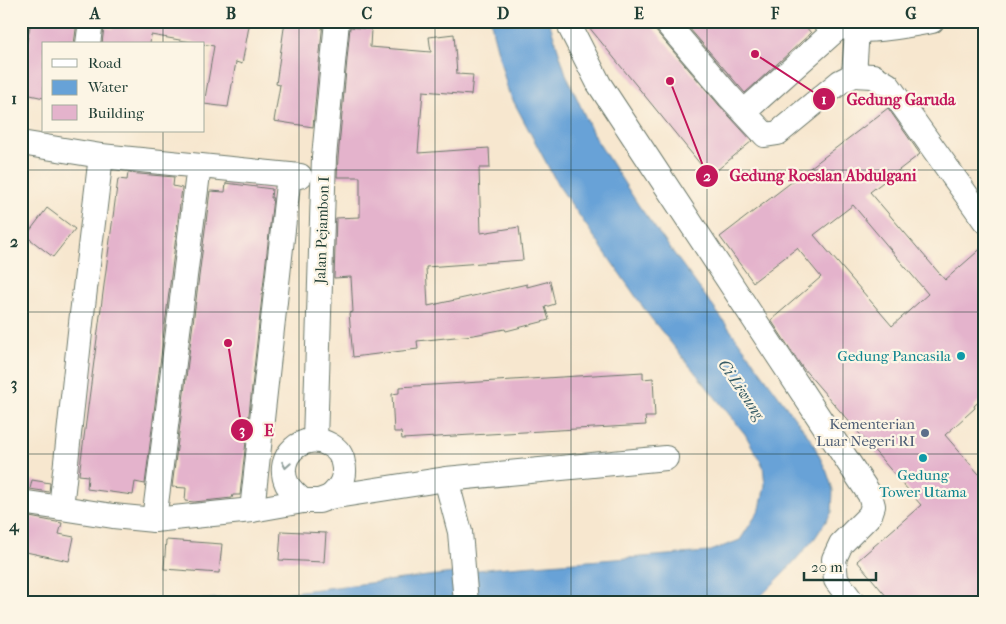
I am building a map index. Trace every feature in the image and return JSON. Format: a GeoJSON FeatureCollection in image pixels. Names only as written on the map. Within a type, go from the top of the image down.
{"type":"FeatureCollection","features":[{"type":"Feature","properties":{"kind":"street"},"geometry":{"type":"LineString","coordinates":[[88,42],[91,21]]}},
{"type":"Feature","properties":{"kind":"street","name":"Jalan Pejambon I"},"geometry":{"type":"LineString","coordinates":[[315,440],[324,157],[337,21]]}},
{"type":"Feature","properties":{"kind":"street"},"geometry":{"type":"LineString","coordinates":[[570,21],[571,29],[599,84],[870,495],[873,506],[870,515],[841,544],[834,559],[836,580],[853,603]]}},
{"type":"Feature","properties":{"kind":"street"},"geometry":{"type":"LineString","coordinates":[[665,21],[765,135],[778,133],[840,82],[854,75],[872,76],[888,85],[985,221]]}},
{"type":"Feature","properties":{"kind":"street"},"geometry":{"type":"LineString","coordinates":[[744,112],[840,26],[899,27],[932,21]]}},
{"type":"Feature","properties":{"kind":"street"},"geometry":{"type":"LineString","coordinates":[[840,26],[854,75]]}},
{"type":"Feature","properties":{"kind":"street"},"geometry":{"type":"LineString","coordinates":[[21,143],[101,156],[294,176],[252,510]]}},
{"type":"Feature","properties":{"kind":"street"},"geometry":{"type":"LineString","coordinates":[[61,508],[101,156]]}},
{"type":"Feature","properties":{"kind":"street"},"geometry":{"type":"LineString","coordinates":[[154,520],[200,166]]}},
{"type":"Feature","properties":{"kind":"street"},"geometry":{"type":"LineString","coordinates":[[303,500],[288,485],[284,476],[284,465],[294,447],[303,442],[315,440],[335,448],[341,455],[344,464],[344,478],[339,489],[330,498]]}},
{"type":"Feature","properties":{"kind":"street"},"geometry":{"type":"LineString","coordinates":[[21,502],[113,516],[154,520],[252,510],[303,500],[319,501],[446,479],[666,458]]}},
{"type":"Feature","properties":{"kind":"street"},"geometry":{"type":"LineString","coordinates":[[446,479],[460,532],[466,603]]}},
{"type":"Feature","properties":{"kind":"water","name":"Ci Liwung"},"geometry":{"type":"Polygon","coordinates":[[[491,21],[549,21],[566,74],[594,136],[639,206],[812,441],[827,472],[833,490],[832,512],[815,538],[783,574],[762,595],[742,603],[168,603],[293,592],[495,568],[708,552],[740,540],[760,509],[765,485],[763,466],[745,434],[650,317],[558,185],[508,91],[491,21]]]}},
{"type":"Feature","properties":{"kind":"water"},"geometry":{"type":"Polygon","coordinates":[[[22,599],[93,603],[21,603],[22,599]]]}},
{"type":"Feature","properties":{"kind":"building"},"geometry":{"type":"Polygon","coordinates":[[[31,21],[77,22],[74,42],[42,42],[42,98],[21,93],[21,71],[31,21]]]}},
{"type":"Feature","properties":{"kind":"building"},"geometry":{"type":"Polygon","coordinates":[[[114,21],[250,21],[242,64],[236,62],[228,107],[205,104],[214,46],[205,44],[205,42],[191,42],[151,35],[150,42],[102,42],[104,27],[113,29],[114,21]]]}},
{"type":"Feature","properties":{"kind":"building"},"geometry":{"type":"Polygon","coordinates":[[[285,21],[323,21],[313,127],[274,121],[280,85],[276,84],[285,21]]]}},
{"type":"Feature","properties":{"kind":"building"},"geometry":{"type":"Polygon","coordinates":[[[584,21],[652,21],[655,30],[752,141],[710,176],[584,21]]]}},
{"type":"Feature","properties":{"kind":"building"},"geometry":{"type":"Polygon","coordinates":[[[683,21],[730,21],[736,29],[745,21],[801,21],[811,33],[745,93],[683,21]]]}},
{"type":"Feature","properties":{"kind":"building"},"geometry":{"type":"Polygon","coordinates":[[[350,27],[371,29],[370,47],[431,52],[429,37],[454,34],[457,74],[473,75],[471,95],[423,91],[418,153],[489,148],[490,168],[479,168],[481,233],[519,227],[523,260],[426,267],[428,306],[527,284],[527,287],[550,281],[555,304],[545,307],[549,320],[506,331],[505,329],[474,335],[417,341],[418,349],[353,357],[349,313],[353,312],[351,277],[334,278],[336,218],[360,217],[360,177],[337,177],[350,27]]]}},
{"type":"Feature","properties":{"kind":"building"},"geometry":{"type":"Polygon","coordinates":[[[888,108],[920,154],[870,192],[945,280],[985,245],[985,396],[974,406],[975,408],[945,435],[985,481],[985,603],[892,603],[857,561],[921,505],[802,367],[771,320],[821,277],[797,248],[753,282],[720,237],[888,108]],[[853,205],[814,235],[892,326],[928,294],[853,205]]]}},
{"type":"Feature","properties":{"kind":"building"},"geometry":{"type":"Polygon","coordinates":[[[128,173],[174,177],[173,186],[182,188],[145,484],[135,482],[133,495],[87,489],[88,476],[79,475],[118,179],[127,180],[128,173]]]}},
{"type":"Feature","properties":{"kind":"building"},"geometry":{"type":"Polygon","coordinates":[[[226,183],[272,189],[271,198],[273,198],[240,495],[233,495],[232,498],[194,502],[185,501],[186,488],[172,487],[210,191],[225,192],[226,183]]]}},
{"type":"Feature","properties":{"kind":"building"},"geometry":{"type":"Polygon","coordinates":[[[47,208],[75,229],[53,257],[26,236],[47,208]]]}},
{"type":"Feature","properties":{"kind":"building"},"geometry":{"type":"Polygon","coordinates":[[[643,372],[643,379],[653,378],[655,417],[645,417],[646,425],[402,439],[401,432],[394,432],[392,394],[399,393],[399,387],[643,372]]]}},
{"type":"Feature","properties":{"kind":"building"},"geometry":{"type":"Polygon","coordinates":[[[32,480],[50,483],[49,492],[30,489],[32,480]]]}},
{"type":"Feature","properties":{"kind":"building"},"geometry":{"type":"Polygon","coordinates":[[[24,516],[62,523],[59,534],[74,537],[69,561],[21,551],[21,527],[24,516]]]}},
{"type":"Feature","properties":{"kind":"building"},"geometry":{"type":"Polygon","coordinates":[[[281,531],[326,533],[324,562],[279,560],[281,531]]]}},
{"type":"Feature","properties":{"kind":"building"},"geometry":{"type":"Polygon","coordinates":[[[166,540],[222,544],[219,573],[164,569],[166,540]]]}},
{"type":"Feature","properties":{"kind":"place","name":"Gedung Garuda"},"geometry":{"type":"Point","coordinates":[755,54]}},
{"type":"Feature","properties":{"kind":"place","name":"Gedung Roeslan Abdulgani"},"geometry":{"type":"Point","coordinates":[670,81]}},
{"type":"Feature","properties":{"kind":"place","name":"E"},"geometry":{"type":"Point","coordinates":[228,343]}},
{"type":"Feature","properties":{"kind":"place","name":"Gedung Pancasila"},"geometry":{"type":"Point","coordinates":[961,356]}},
{"type":"Feature","properties":{"kind":"place","name":"Kementerian Luar Negeri RI"},"geometry":{"type":"Point","coordinates":[925,433]}},
{"type":"Feature","properties":{"kind":"place","name":"Gedung Tower Utama"},"geometry":{"type":"Point","coordinates":[923,458]}}]}
